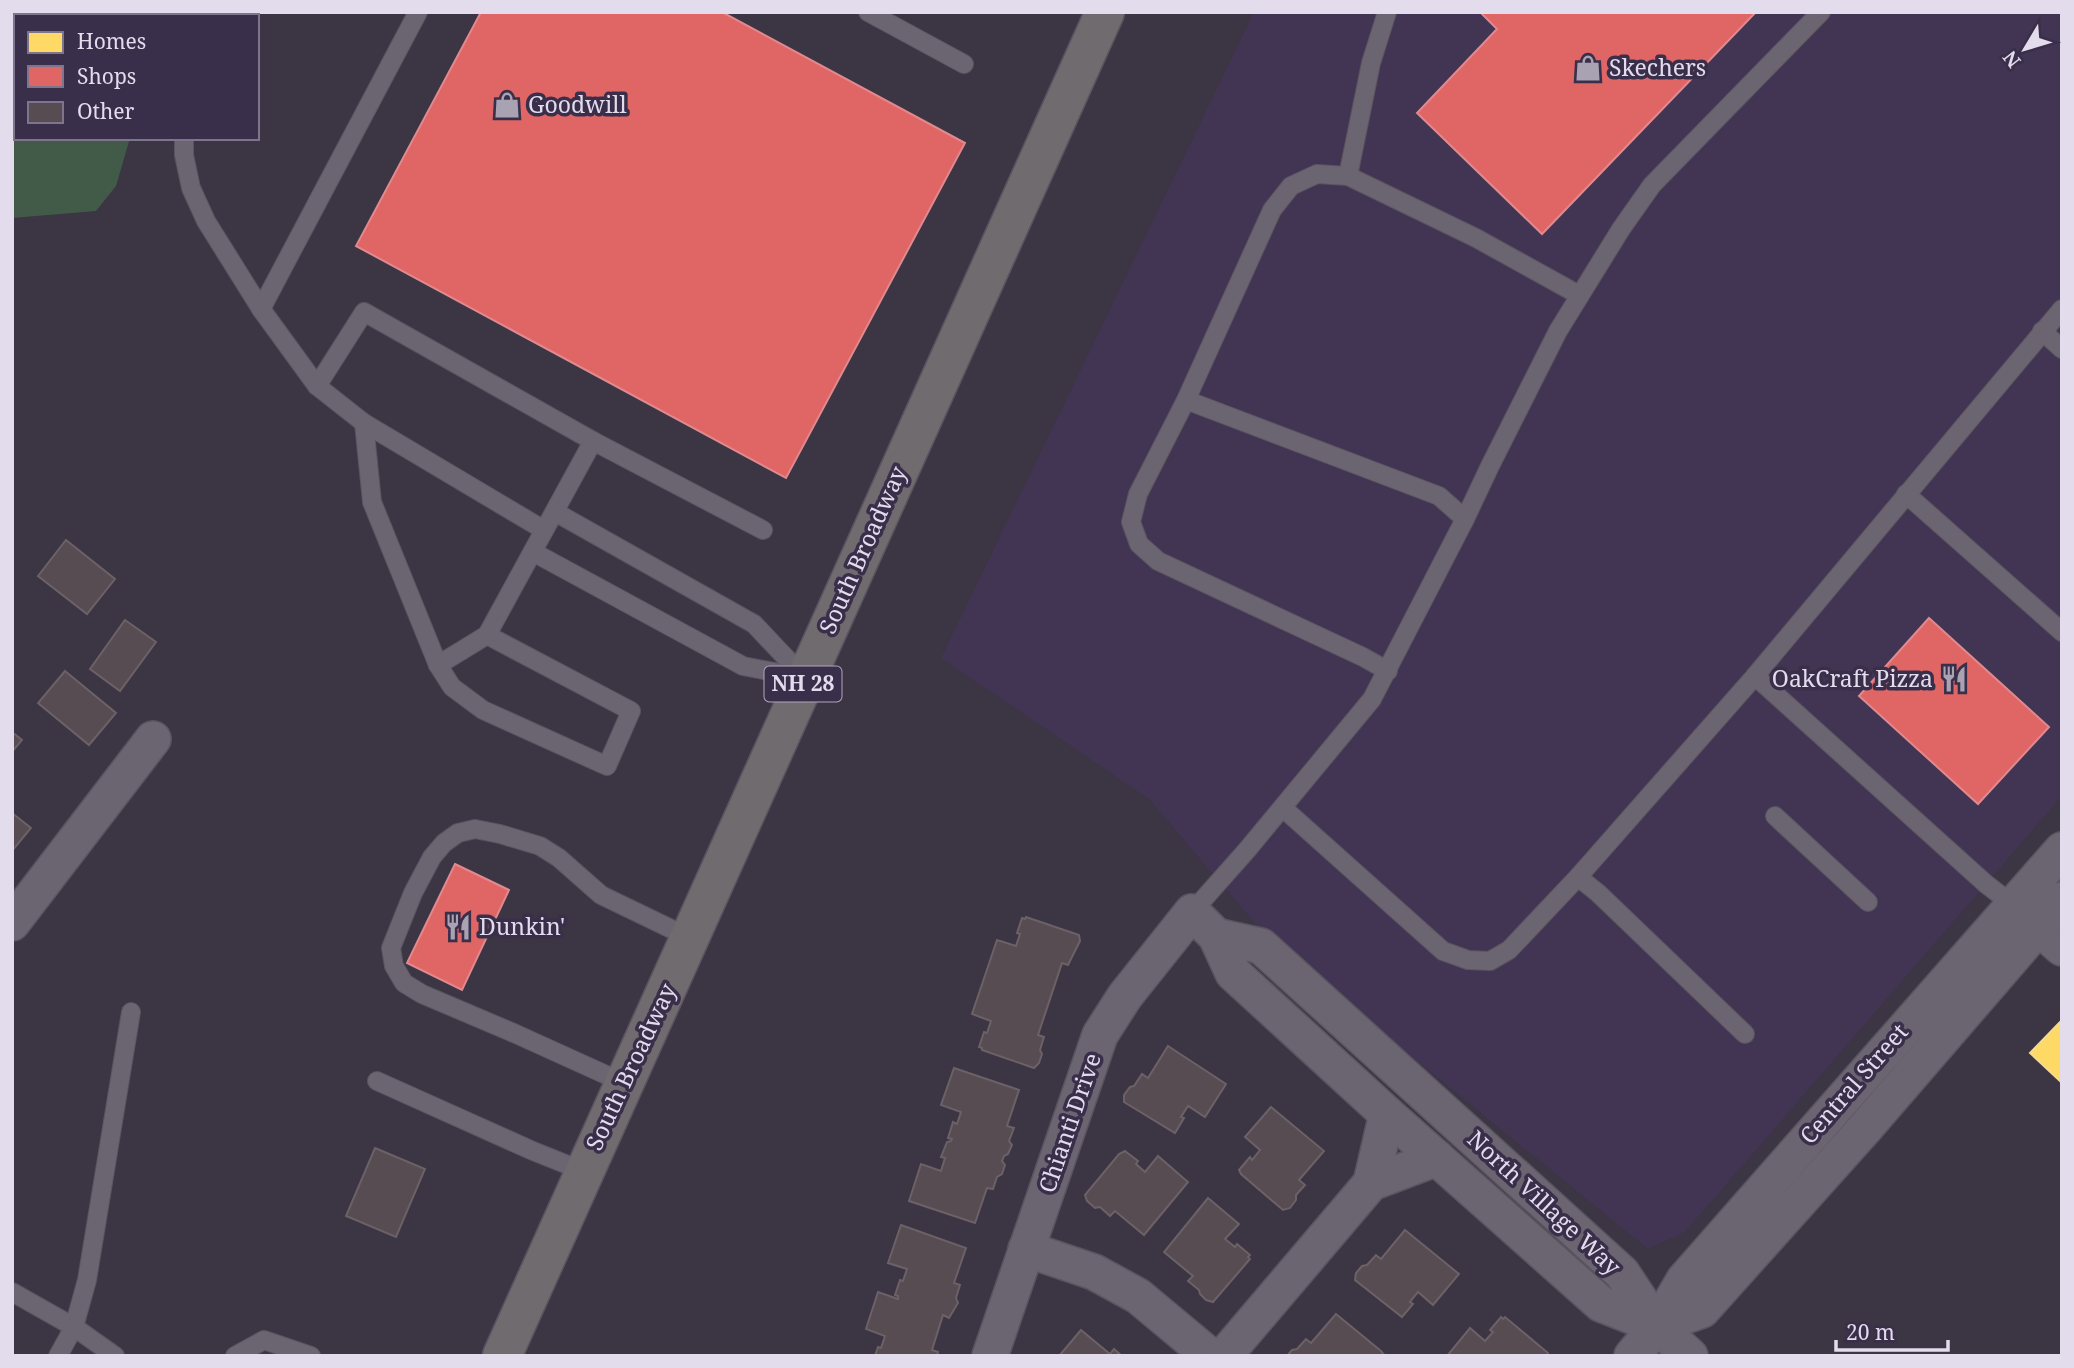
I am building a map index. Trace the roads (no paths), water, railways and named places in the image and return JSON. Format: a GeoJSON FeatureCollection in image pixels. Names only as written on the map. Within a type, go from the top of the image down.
{"type":"FeatureCollection","features":[{"type":"Feature","properties":{"kind":"main road","name":"South Broadway"},"geometry":{"type":"LineString","coordinates":[[502,1356],[1105,12]]}},
{"type":"Feature","properties":{"kind":"street"},"geometry":{"type":"LineString","coordinates":[[12,923],[153,740]]}},
{"type":"Feature","properties":{"kind":"street","name":"Central Street"},"geometry":{"type":"LineString","coordinates":[[1632,1356],[1657,1326],[1684,1280],[2062,850]]}},
{"type":"Feature","properties":{"kind":"street","name":"Central Street"},"geometry":{"type":"LineString","coordinates":[[1657,1326],[1702,1310],[1866,1127],[2050,938],[2062,900]]}},
{"type":"Feature","properties":{"kind":"street"},"geometry":{"type":"LineString","coordinates":[[2012,904],[2050,938]]}},
{"type":"Feature","properties":{"kind":"street","name":"North Village Way"},"geometry":{"type":"LineString","coordinates":[[1204,924],[1233,973],[1601,1304],[1657,1326]]}},
{"type":"Feature","properties":{"kind":"street","name":"North Village Way"},"geometry":{"type":"LineString","coordinates":[[1204,924],[1261,946],[1622,1273],[1657,1326]]}},
{"type":"Feature","properties":{"kind":"street","name":"Chianti Drive"},"geometry":{"type":"LineString","coordinates":[[990,1356],[1100,1035],[1125,996],[1204,924]]}},
{"type":"Feature","properties":{"kind":"street"},"geometry":{"type":"LineString","coordinates":[[1224,1356],[1371,1183],[1387,1114]]}},
{"type":"Feature","properties":{"kind":"street"},"geometry":{"type":"LineString","coordinates":[[1371,1183],[1437,1158]]}},
{"type":"Feature","properties":{"kind":"street"},"geometry":{"type":"LineString","coordinates":[[1026,1249],[1094,1272],[1138,1296],[1210,1356]]}},
{"type":"Feature","properties":{"kind":"street"},"geometry":{"type":"LineString","coordinates":[[1657,1326],[1690,1356]]}},
{"type":"Feature","properties":{"kind":"lane"},"geometry":{"type":"LineString","coordinates":[[261,309],[418,12]]}},
{"type":"Feature","properties":{"kind":"lane"},"geometry":{"type":"LineString","coordinates":[[868,12],[964,64]]}},
{"type":"Feature","properties":{"kind":"lane"},"geometry":{"type":"LineString","coordinates":[[1348,176],[1371,64],[1387,12]]}},
{"type":"Feature","properties":{"kind":"lane"},"geometry":{"type":"LineString","coordinates":[[1204,924],[1283,808],[1372,699],[1558,331],[1620,229],[1652,185],[1821,12]]}},
{"type":"Feature","properties":{"kind":"lane"},"geometry":{"type":"LineString","coordinates":[[184,140],[184,155],[191,188],[206,220],[261,309],[317,386],[364,423],[544,530]]}},
{"type":"Feature","properties":{"kind":"lane"},"geometry":{"type":"LineString","coordinates":[[1388,671],[1158,561],[1139,544],[1131,522],[1138,494],[1186,400],[1272,210],[1291,186],[1317,174],[1348,176],[1476,238],[1579,295]]}},
{"type":"Feature","properties":{"kind":"lane"},"geometry":{"type":"LineString","coordinates":[[1283,808],[1443,951],[1468,960],[1490,961],[1509,950],[1578,877],[1755,676],[2062,309]]}},
{"type":"Feature","properties":{"kind":"lane"},"geometry":{"type":"LineString","coordinates":[[317,386],[364,312],[593,441],[763,530]]}},
{"type":"Feature","properties":{"kind":"lane"},"geometry":{"type":"LineString","coordinates":[[2042,331],[2062,349]]}},
{"type":"Feature","properties":{"kind":"lane"},"geometry":{"type":"LineString","coordinates":[[1186,400],[1439,496],[1465,519]]}},
{"type":"Feature","properties":{"kind":"lane"},"geometry":{"type":"LineString","coordinates":[[364,423],[372,502],[438,664],[452,687],[483,710],[607,766],[631,711],[487,635]]}},
{"type":"Feature","properties":{"kind":"lane"},"geometry":{"type":"LineString","coordinates":[[438,664],[487,635],[593,441]]}},
{"type":"Feature","properties":{"kind":"lane"},"geometry":{"type":"LineString","coordinates":[[1906,494],[2062,632]]}},
{"type":"Feature","properties":{"kind":"lane"},"geometry":{"type":"LineString","coordinates":[[555,512],[754,624],[805,678]]}},
{"type":"Feature","properties":{"kind":"lane"},"geometry":{"type":"LineString","coordinates":[[533,552],[743,666],[805,678]]}},
{"type":"Feature","properties":{"kind":"lane"},"geometry":{"type":"LineString","coordinates":[[1755,676],[1986,884],[2012,904]]}},
{"type":"Feature","properties":{"kind":"lane"},"geometry":{"type":"LineString","coordinates":[[1775,817],[1868,902]]}},
{"type":"Feature","properties":{"kind":"lane"},"geometry":{"type":"LineString","coordinates":[[624,1083],[422,995],[404,984],[394,965],[391,948],[413,892],[432,857],[444,843],[458,833],[475,829],[540,846],[559,858],[601,895],[690,938]]}},
{"type":"Feature","properties":{"kind":"lane"},"geometry":{"type":"LineString","coordinates":[[1578,877],[1745,1034]]}},
{"type":"Feature","properties":{"kind":"lane"},"geometry":{"type":"LineString","coordinates":[[58,1356],[74,1328],[87,1280],[131,1012]]}},
{"type":"Feature","properties":{"kind":"lane"},"geometry":{"type":"LineString","coordinates":[[377,1081],[583,1171]]}},
{"type":"Feature","properties":{"kind":"lane"},"geometry":{"type":"LineString","coordinates":[[12,1292],[74,1328],[115,1356]]}},
{"type":"Feature","properties":{"kind":"lane"},"geometry":{"type":"LineString","coordinates":[[235,1356],[264,1340],[311,1356]]}},
{"type":"Feature","properties":{"kind":"place","name":"Skechers"},"geometry":{"type":"Point","coordinates":[1588,68]}},
{"type":"Feature","properties":{"kind":"place","name":"Goodwill"},"geometry":{"type":"Point","coordinates":[507,105]}},
{"type":"Feature","properties":{"kind":"place","name":"OakCraft Pizza"},"geometry":{"type":"Point","coordinates":[1954,679]}},
{"type":"Feature","properties":{"kind":"place","name":"Dunkin'"},"geometry":{"type":"Point","coordinates":[458,927]}}]}
